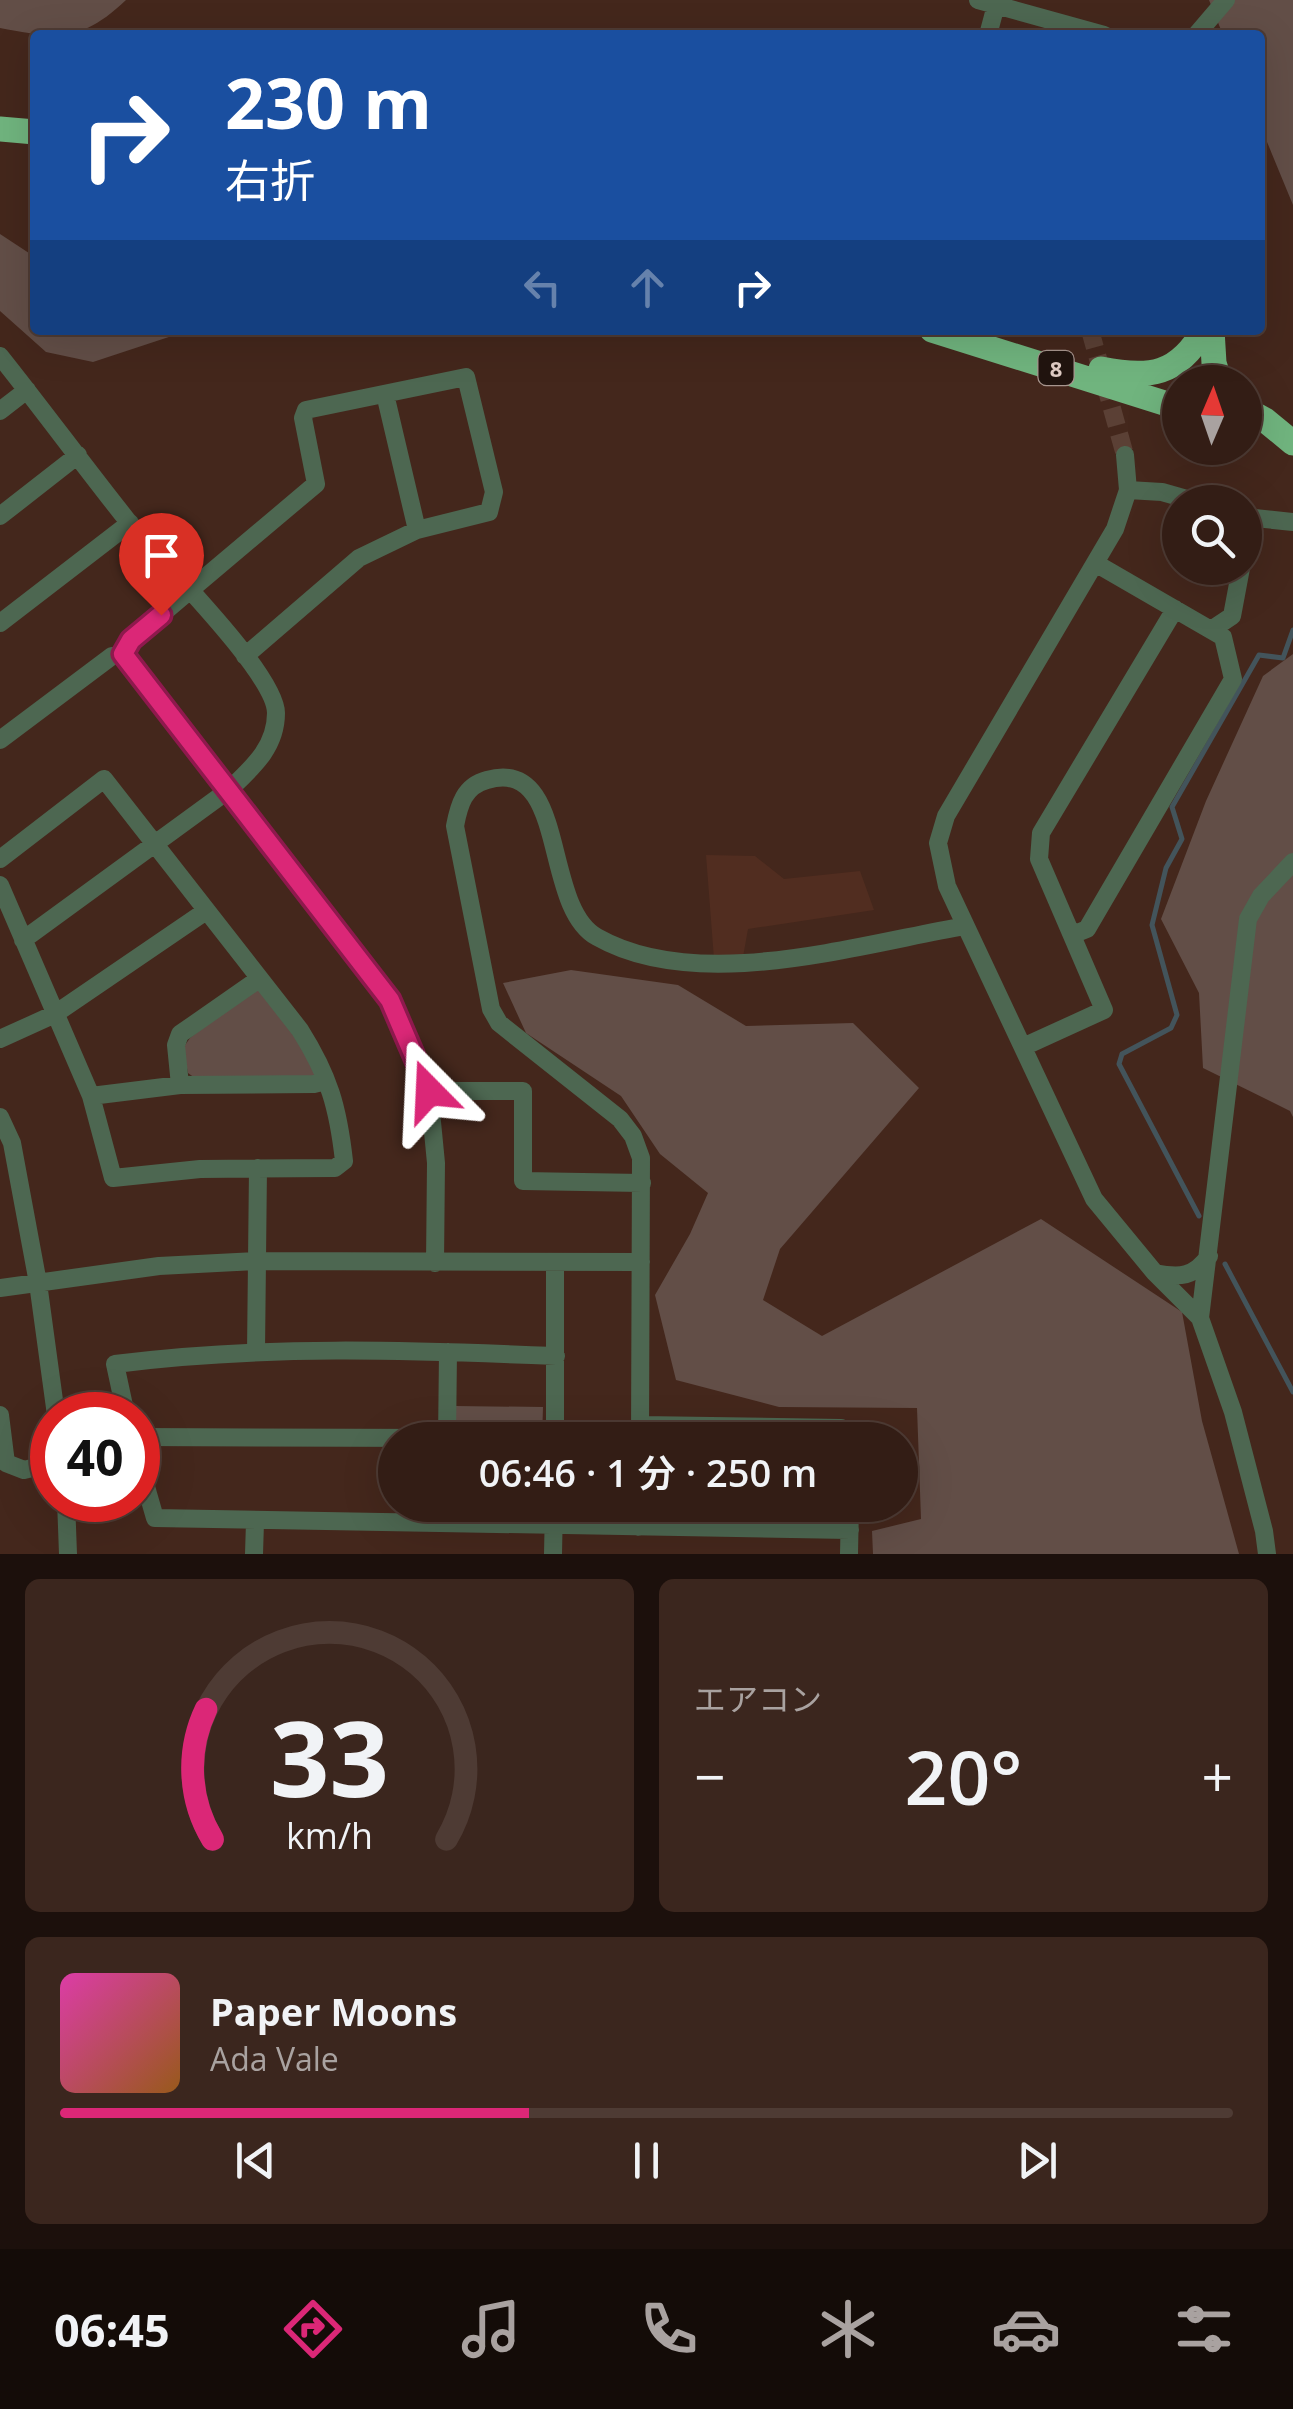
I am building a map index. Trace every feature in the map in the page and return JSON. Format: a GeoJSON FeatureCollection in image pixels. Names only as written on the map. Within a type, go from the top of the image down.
{"type":"FeatureCollection","features":[{"type":"Feature","properties":{"kind":"highway"},"geometry":{"type":"LineString","coordinates":[[0,129],[30,132]]}},
{"type":"Feature","properties":{"kind":"highway","name":"8"},"geometry":{"type":"LineString","coordinates":[[950,335],[1162,402]]}},
{"type":"Feature","properties":{"kind":"highway"},"geometry":{"type":"LineString","coordinates":[[974,342],[1124,374],[1145,374],[1183,360],[1200,335]]}},
{"type":"Feature","properties":{"kind":"highway"},"geometry":{"type":"LineString","coordinates":[[1212,335],[1215,365]]}},
{"type":"Feature","properties":{"kind":"highway"},"geometry":{"type":"LineString","coordinates":[[1262,418],[1293,444]]}},
{"type":"Feature","properties":{"kind":"highway"},"geometry":{"type":"LineString","coordinates":[[1262,434],[1293,444]]}},
{"type":"Feature","properties":{"kind":"street"},"geometry":{"type":"LineString","coordinates":[[1200,30],[1226,0]]}},
{"type":"Feature","properties":{"kind":"street"},"geometry":{"type":"LineString","coordinates":[[988,30],[988,2],[1086,30]]}},
{"type":"Feature","properties":{"kind":"street"},"geometry":{"type":"LineString","coordinates":[[0,356],[130,524],[245,656],[268,690],[276,710],[271,742],[258,762],[230,789],[23,940]]}},
{"type":"Feature","properties":{"kind":"street"},"geometry":{"type":"LineString","coordinates":[[0,740],[112,656],[123,654],[131,640],[316,484],[303,418],[306,410],[466,378],[494,492],[490,512],[417,530],[360,558],[245,656]]}},
{"type":"Feature","properties":{"kind":"street"},"geometry":{"type":"LineString","coordinates":[[0,411],[27,390]]}},
{"type":"Feature","properties":{"kind":"street"},"geometry":{"type":"LineString","coordinates":[[384,394],[417,530]]}},
{"type":"Feature","properties":{"kind":"street"},"geometry":{"type":"LineString","coordinates":[[0,516],[78,455]]}},
{"type":"Feature","properties":{"kind":"street"},"geometry":{"type":"LineString","coordinates":[[1125,455],[1128,490],[1115,528],[941,830],[939,860],[965,926],[1094,1199],[1155,1272],[1200,1318],[1234,1412],[1264,1531],[1266,1554]]}},
{"type":"Feature","properties":{"kind":"street"},"geometry":{"type":"LineString","coordinates":[[1128,490],[1162,492]]}},
{"type":"Feature","properties":{"kind":"street"},"geometry":{"type":"LineString","coordinates":[[1262,519],[1293,522]]}},
{"type":"Feature","properties":{"kind":"street"},"geometry":{"type":"LineString","coordinates":[[0,623],[130,524]]}},
{"type":"Feature","properties":{"kind":"street"},"geometry":{"type":"LineString","coordinates":[[1072,935],[1087,929],[1233,679],[1223,637],[1095,563]]}},
{"type":"Feature","properties":{"kind":"street"},"geometry":{"type":"LineString","coordinates":[[1212,630],[1232,616],[1237,585]]}},
{"type":"Feature","properties":{"kind":"street"},"geometry":{"type":"LineString","coordinates":[[1024,1047],[1104,1010],[1040,860],[1041,833],[1175,609]]}},
{"type":"Feature","properties":{"kind":"street"},"geometry":{"type":"LineString","coordinates":[[123,654],[390,1000],[429,1091],[436,1163],[436,1262]]}},
{"type":"Feature","properties":{"kind":"street"},"geometry":{"type":"LineString","coordinates":[[641,1422],[642,1183],[637,1147],[620,1119],[500,1023],[491,1009],[455,826],[460,800],[478,782],[503,775],[522,782],[538,796],[574,917],[593,936],[630,952],[711,966],[784,958],[965,926]]}},
{"type":"Feature","properties":{"kind":"street"},"geometry":{"type":"LineString","coordinates":[[0,858],[104,778],[300,1030],[323,1067],[338,1111],[344,1161],[335,1168],[200,1169],[113,1178],[92,1096],[0,885]]}},
{"type":"Feature","properties":{"kind":"street"},"geometry":{"type":"LineString","coordinates":[[1200,1318],[1248,919],[1260,896],[1293,862]]}},
{"type":"Feature","properties":{"kind":"street"},"geometry":{"type":"LineString","coordinates":[[0,1039],[55,1014],[206,911]]}},
{"type":"Feature","properties":{"kind":"street"},"geometry":{"type":"LineString","coordinates":[[180,1086],[176,1045],[180,1034],[259,979]]}},
{"type":"Feature","properties":{"kind":"street"},"geometry":{"type":"LineString","coordinates":[[92,1096],[180,1086],[326,1081]]}},
{"type":"Feature","properties":{"kind":"street"},"geometry":{"type":"LineString","coordinates":[[429,1091],[523,1092],[523,1181],[642,1183]]}},
{"type":"Feature","properties":{"kind":"street"},"geometry":{"type":"LineString","coordinates":[[0,1117],[12,1143],[53,1392]]}},
{"type":"Feature","properties":{"kind":"street"},"geometry":{"type":"LineString","coordinates":[[256,1352],[258,1168]]}},
{"type":"Feature","properties":{"kind":"street"},"geometry":{"type":"LineString","coordinates":[[1155,1272],[1192,1274],[1209,1256]]}},
{"type":"Feature","properties":{"kind":"street"},"geometry":{"type":"LineString","coordinates":[[0,1288],[159,1266],[257,1261],[641,1262]]}},
{"type":"Feature","properties":{"kind":"street"},"geometry":{"type":"LineString","coordinates":[[555,1262],[555,1422]]}},
{"type":"Feature","properties":{"kind":"street"},"geometry":{"type":"LineString","coordinates":[[447,1422],[448,1352]]}},
{"type":"Feature","properties":{"kind":"street"},"geometry":{"type":"LineString","coordinates":[[121,1392],[115,1364],[189,1354],[448,1352],[556,1356]]}},
{"type":"Feature","properties":{"kind":"street"},"geometry":{"type":"LineString","coordinates":[[0,1415],[6,1463],[30,1469]]}},
{"type":"Feature","properties":{"kind":"street"},"geometry":{"type":"LineString","coordinates":[[160,1437],[378,1439]]}},
{"type":"Feature","properties":{"kind":"street"},"geometry":{"type":"LineString","coordinates":[[160,1518],[850,1530]]}},
{"type":"Feature","properties":{"kind":"street"},"geometry":{"type":"LineString","coordinates":[[67,1522],[68,1554]]}},
{"type":"Feature","properties":{"kind":"street"},"geometry":{"type":"LineString","coordinates":[[254,1554],[255,1522]]}},
{"type":"Feature","properties":{"kind":"street"},"geometry":{"type":"LineString","coordinates":[[554,1522],[554,1554]]}},
{"type":"Feature","properties":{"kind":"street"},"geometry":{"type":"LineString","coordinates":[[638,1522],[638,1528]]}},
{"type":"Feature","properties":{"kind":"street"},"geometry":{"type":"LineString","coordinates":[[850,1522],[850,1554]]}},
{"type":"Feature","properties":{"kind":"shaded area"},"geometry":{"type":"Polygon","coordinates":[[[0,0],[126,0],[82,30],[30,33],[0,28],[0,0]]]}},
{"type":"Feature","properties":{"kind":"shaded area"},"geometry":{"type":"Polygon","coordinates":[[[1209,0],[1293,0],[1293,205],[1265,137],[1265,30],[1221,30],[1209,0]]]}},
{"type":"Feature","properties":{"kind":"shaded area"},"geometry":{"type":"Polygon","coordinates":[[[0,234],[30,254],[30,335],[175,335],[93,362],[46,352],[0,311],[0,234]]]}},
{"type":"Feature","properties":{"kind":"shaded area"},"geometry":{"type":"Polygon","coordinates":[[[1293,654],[1293,1117],[1290,1111],[1203,1068],[1199,993],[1161,919],[1206,801],[1263,676],[1293,654]]]}},
{"type":"Feature","properties":{"kind":"shaded area"},"geometry":{"type":"Polygon","coordinates":[[[706,855],[755,856],[784,879],[860,871],[874,910],[748,929],[743,957],[714,959],[706,855]]]}},
{"type":"Feature","properties":{"kind":"shaded area"},"geometry":{"type":"Polygon","coordinates":[[[571,970],[678,985],[746,1026],[853,1023],[919,1088],[780,1249],[763,1300],[822,1336],[1041,1219],[1182,1312],[1202,1421],[1239,1554],[873,1554],[872,1531],[921,1519],[917,1408],[779,1407],[676,1380],[655,1295],[708,1193],[660,1154],[621,1096],[526,1033],[503,983],[571,970]]]}},
{"type":"Feature","properties":{"kind":"shaded area"},"geometry":{"type":"Polygon","coordinates":[[[251,989],[259,989],[298,1039],[317,1071],[312,1078],[195,1078],[188,1073],[183,1048],[190,1038],[251,989]]]}},
{"type":"Feature","properties":{"kind":"shaded area"},"geometry":{"type":"Polygon","coordinates":[[[455,1406],[543,1407],[543,1422],[455,1422],[455,1406]]]}},
{"type":"Feature","properties":{"kind":"waterway"},"geometry":{"type":"LineString","coordinates":[[1199,1216],[1119,1064],[1122,1054],[1171,1028],[1177,1015],[1152,925],[1166,868],[1182,839],[1172,807],[1259,655],[1283,658],[1293,630]]}},
{"type":"Feature","properties":{"kind":"waterway"},"geometry":{"type":"LineString","coordinates":[[1225,1264],[1293,1392]]}},
{"type":"Feature","properties":{"kind":"tunnel"},"geometry":{"type":"LineString","coordinates":[[1091,335],[1125,455]]}},
{"type":"Feature","properties":{"kind":"route"},"geometry":{"type":"LineString","coordinates":[[161,615],[131,640],[123,654],[390,1000],[429,1091]]}}]}
